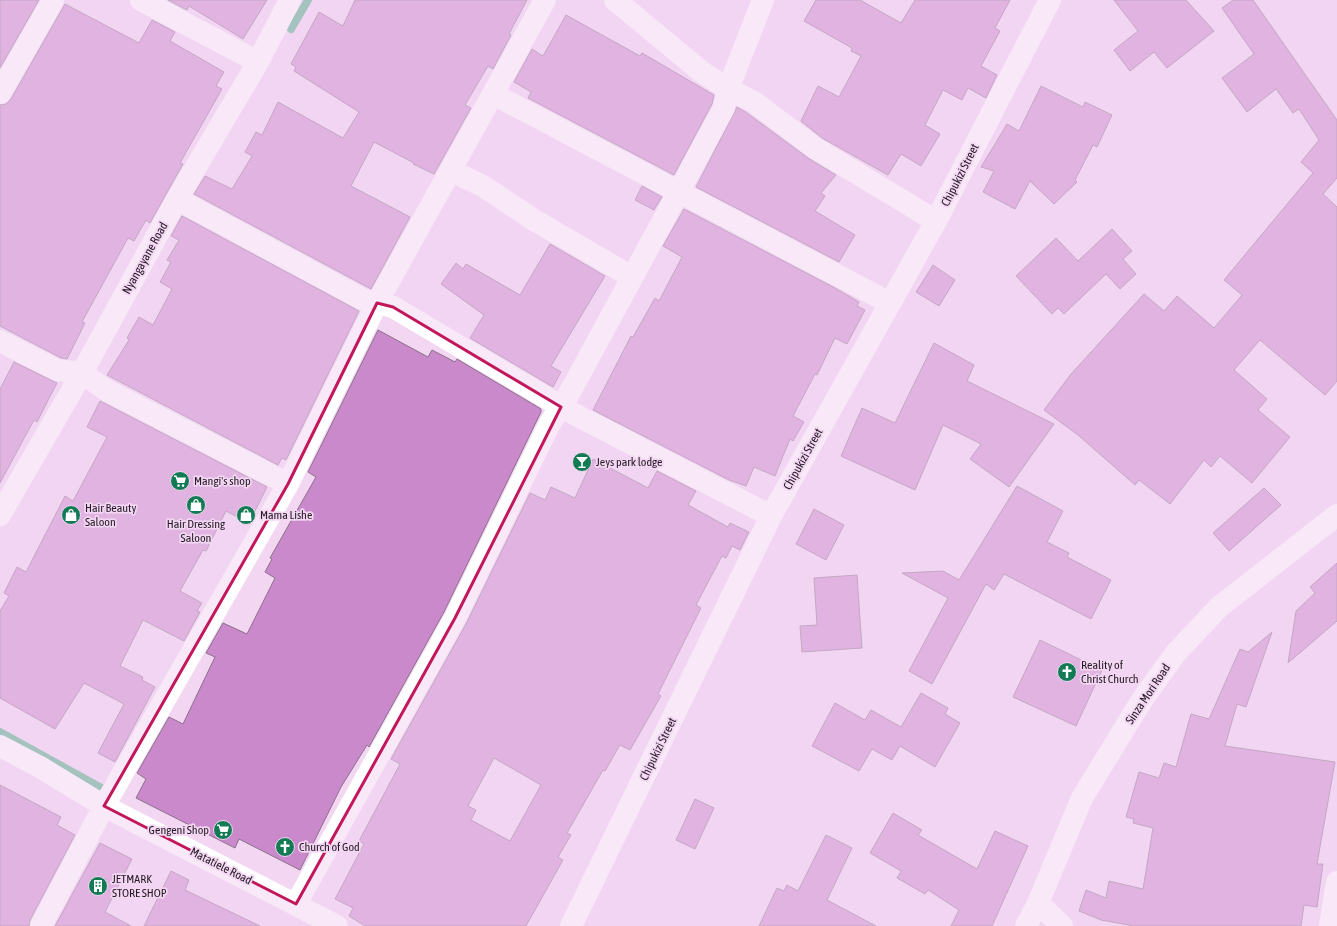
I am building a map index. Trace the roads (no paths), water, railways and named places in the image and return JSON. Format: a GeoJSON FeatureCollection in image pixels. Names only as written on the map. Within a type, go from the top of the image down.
{"type":"FeatureCollection","features":[{"type":"Feature","properties":{"kind":"street"},"geometry":{"type":"LineString","coordinates":[[0,93],[53,0]]}},
{"type":"Feature","properties":{"kind":"street"},"geometry":{"type":"LineString","coordinates":[[141,0],[258,62]]}},
{"type":"Feature","properties":{"kind":"street","name":"Nyangayane Road"},"geometry":{"type":"LineString","coordinates":[[0,516],[82,373],[177,199],[258,62],[290,0]]}},
{"type":"Feature","properties":{"kind":"street"},"geometry":{"type":"LineString","coordinates":[[41,926],[104,806],[288,484],[377,303],[545,0]]}},
{"type":"Feature","properties":{"kind":"street"},"geometry":{"type":"LineString","coordinates":[[615,0],[702,72],[728,89],[754,102],[815,148],[936,221]]}},
{"type":"Feature","properties":{"kind":"street"},"geometry":{"type":"LineString","coordinates":[[296,904],[454,618],[549,426],[561,407],[679,193],[724,108],[728,89],[763,0]]}},
{"type":"Feature","properties":{"kind":"street","name":"Chipukizi Street"},"geometry":{"type":"LineString","coordinates":[[571,926],[771,516],[936,221],[1050,0]]}},
{"type":"Feature","properties":{"kind":"street"},"geometry":{"type":"LineString","coordinates":[[493,94],[890,303]]}},
{"type":"Feature","properties":{"kind":"street"},"geometry":{"type":"LineString","coordinates":[[451,171],[483,186],[534,220],[632,277]]}},
{"type":"Feature","properties":{"kind":"street"},"geometry":{"type":"LineString","coordinates":[[177,199],[364,300],[393,307],[561,407],[771,516]]}},
{"type":"Feature","properties":{"kind":"street"},"geometry":{"type":"LineString","coordinates":[[0,341],[58,370],[82,373],[106,390],[288,484]]}},
{"type":"Feature","properties":{"kind":"street","name":"Sinza Mori Road"},"geometry":{"type":"LineString","coordinates":[[1026,926],[1038,903],[1082,798],[1140,703],[1175,654],[1219,608],[1337,515]]}},
{"type":"Feature","properties":{"kind":"street","name":"Matatiele Road"},"geometry":{"type":"LineString","coordinates":[[0,746],[40,767],[104,806],[337,926]]}},
{"type":"Feature","properties":{"kind":"street"},"geometry":{"type":"LineString","coordinates":[[1330,926],[1337,882]]}},
{"type":"Feature","properties":{"kind":"street"},"geometry":{"type":"LineString","coordinates":[[1038,903],[1062,926]]}},
{"type":"Feature","properties":{"kind":"waterway"},"geometry":{"type":"LineString","coordinates":[[291,29],[308,0]]}},
{"type":"Feature","properties":{"kind":"waterway"},"geometry":{"type":"LineString","coordinates":[[0,732],[105,790],[109,783]]}},
{"type":"Feature","properties":{"kind":"place","name":"Jeys park lodge"},"geometry":{"type":"Point","coordinates":[582,462]}},
{"type":"Feature","properties":{"kind":"place","name":"Mangi's shop"},"geometry":{"type":"Point","coordinates":[180,481]}},
{"type":"Feature","properties":{"kind":"place","name":"Hair Dressing Saloon"},"geometry":{"type":"Point","coordinates":[196,505]}},
{"type":"Feature","properties":{"kind":"place","name":"Hair Beauty Saloon"},"geometry":{"type":"Point","coordinates":[71,515]}},
{"type":"Feature","properties":{"kind":"place","name":"Mama Lishe"},"geometry":{"type":"Point","coordinates":[246,515]}},
{"type":"Feature","properties":{"kind":"place","name":"Reality of Christ Church"},"geometry":{"type":"Point","coordinates":[1067,672]}},
{"type":"Feature","properties":{"kind":"place","name":"Gengeni Shop"},"geometry":{"type":"Point","coordinates":[223,830]}},
{"type":"Feature","properties":{"kind":"place","name":"Church of God"},"geometry":{"type":"Point","coordinates":[285,847]}},
{"type":"Feature","properties":{"kind":"place","name":"JETMARK STORE SHOP"},"geometry":{"type":"Point","coordinates":[98,886]}}]}
